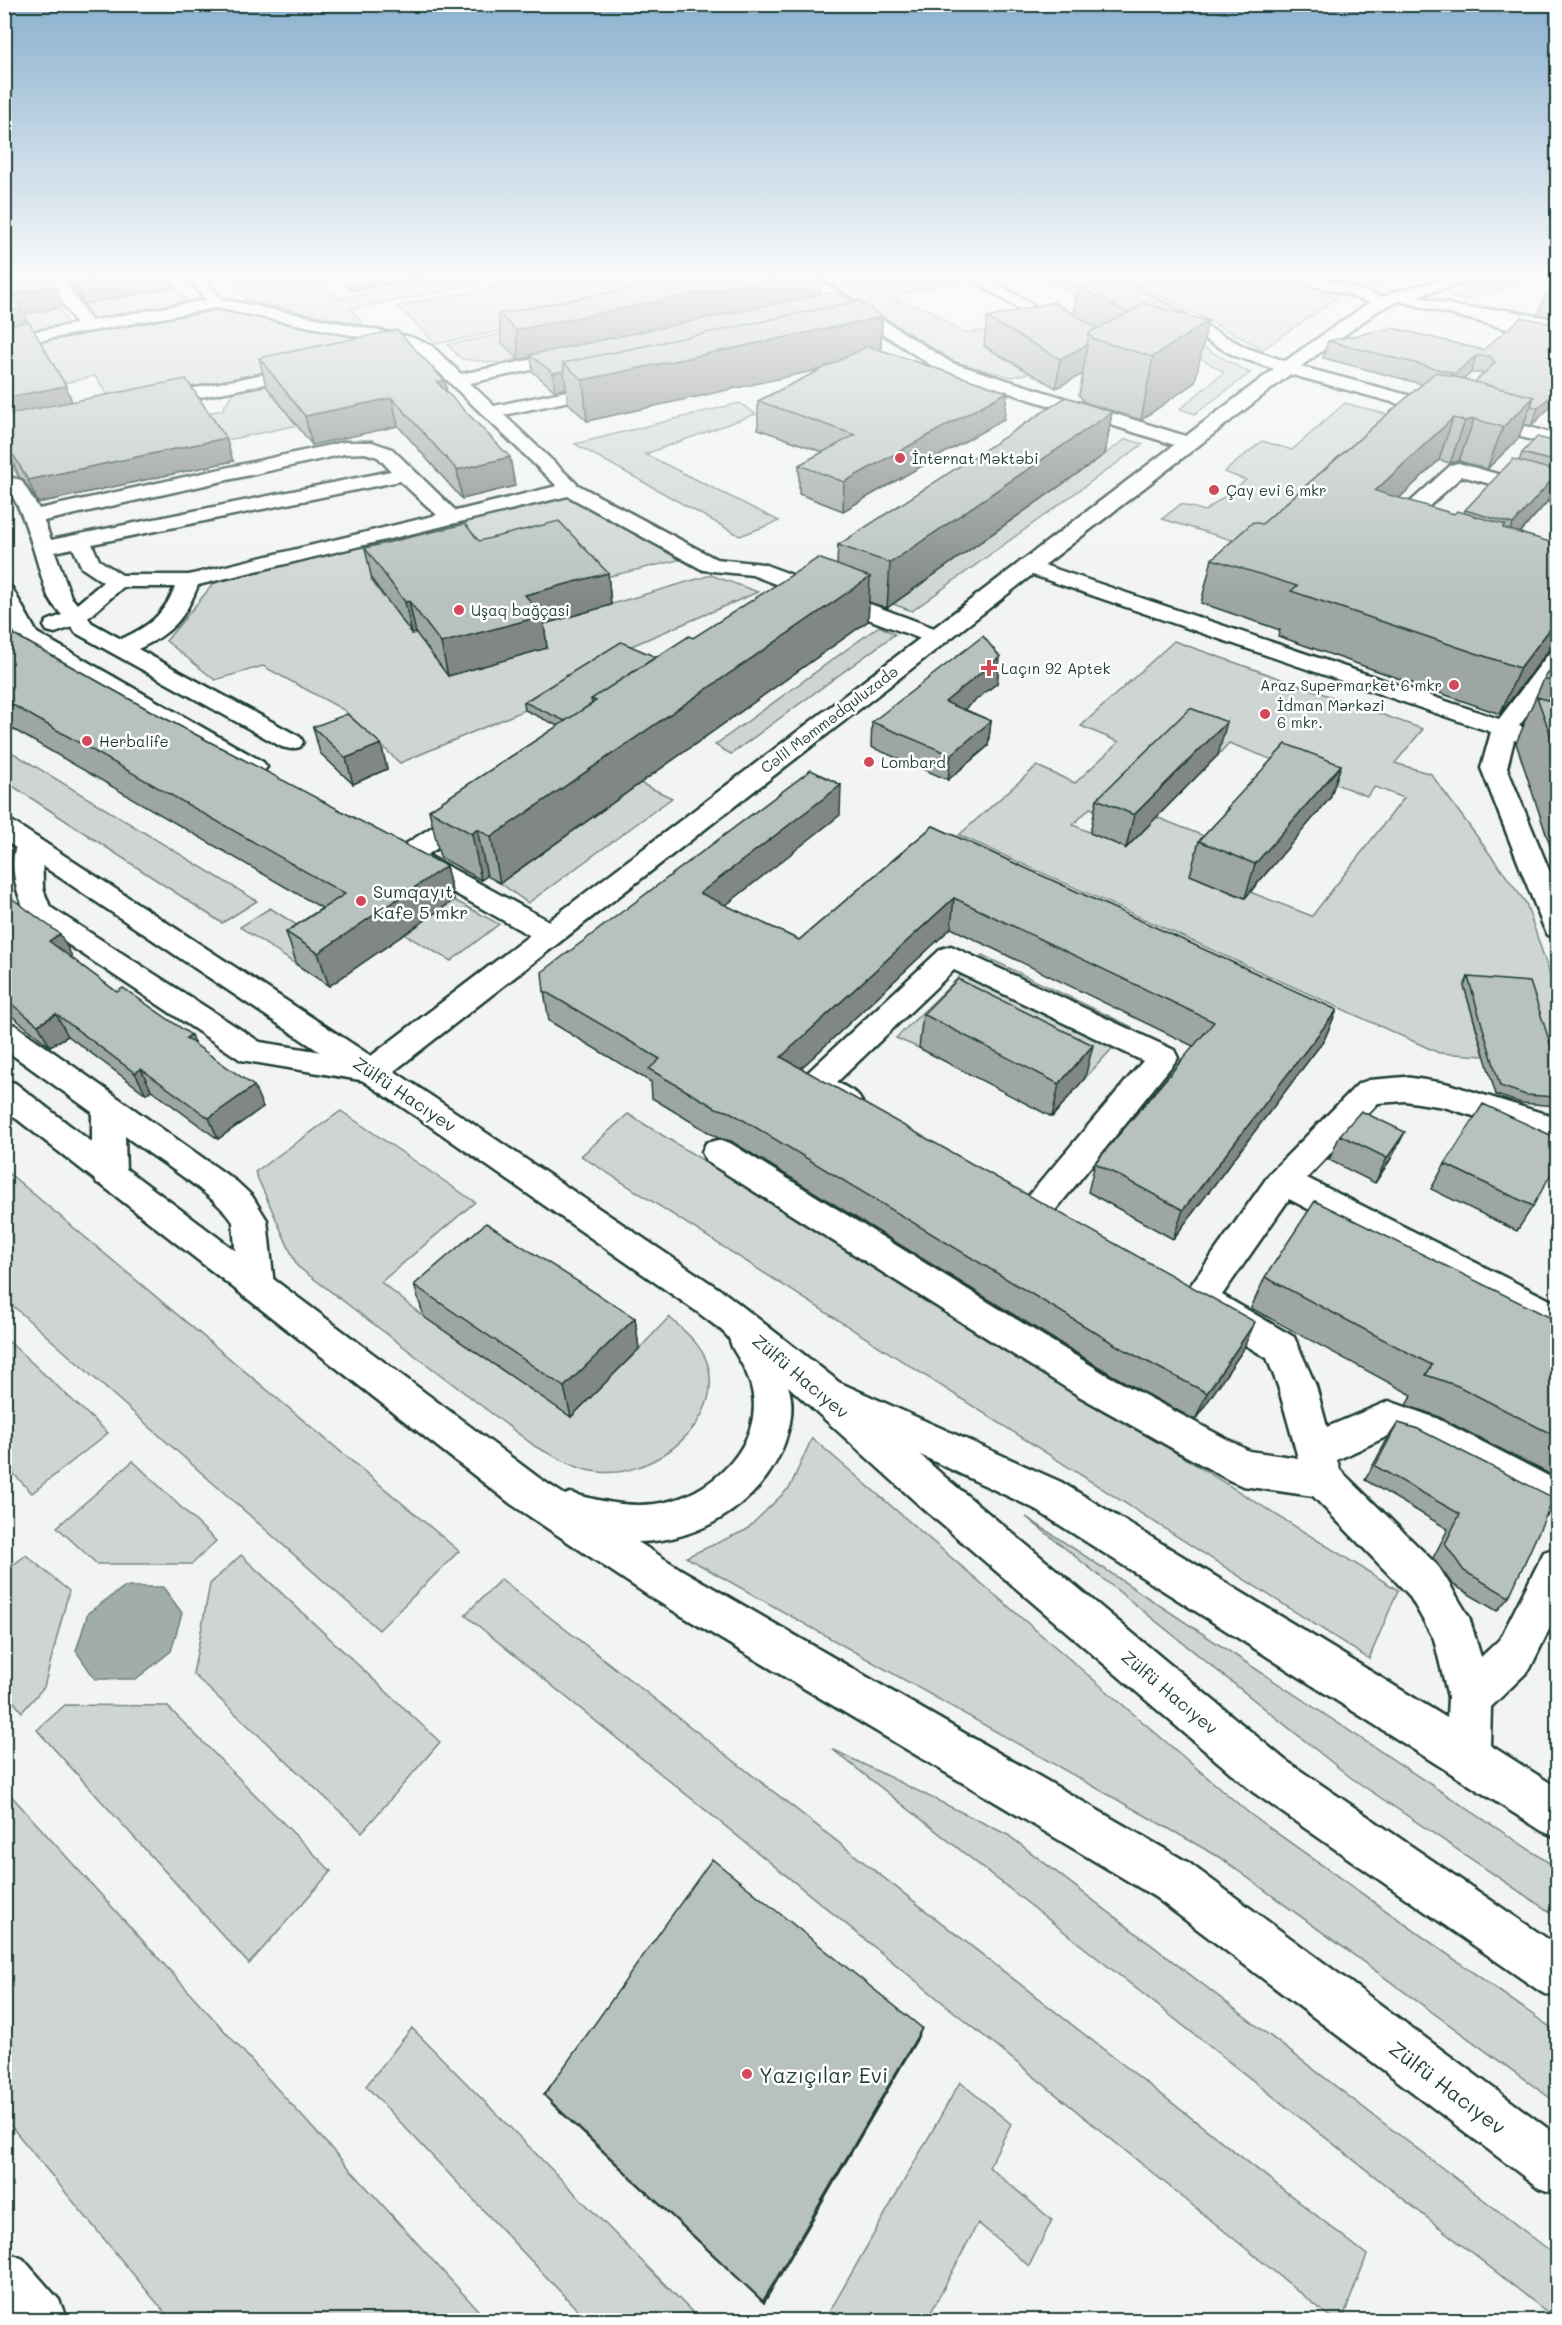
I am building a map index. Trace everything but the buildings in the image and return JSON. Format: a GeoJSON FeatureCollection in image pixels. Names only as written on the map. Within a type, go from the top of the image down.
{"type":"FeatureCollection","features":[{"type":"Feature","properties":{"kind":"main road"},"geometry":{"type":"LineString","coordinates":[[132,405],[246,382]]}},
{"type":"Feature","properties":{"kind":"main road"},"geometry":{"type":"LineString","coordinates":[[460,382],[571,489],[711,565],[755,569],[937,637]]}},
{"type":"Feature","properties":{"kind":"main road"},"geometry":{"type":"LineString","coordinates":[[527,382],[543,401]]}},
{"type":"Feature","properties":{"kind":"main road"},"geometry":{"type":"LineString","coordinates":[[982,382],[1053,412],[1073,400],[1188,443]]}},
{"type":"Feature","properties":{"kind":"main road","name":"Cəlil Məmmədquluzadə"},"geometry":{"type":"LineString","coordinates":[[372,1071],[548,933],[1268,382]]}},
{"type":"Feature","properties":{"kind":"main road"},"geometry":{"type":"LineString","coordinates":[[1341,382],[1557,441]]}},
{"type":"Feature","properties":{"kind":"main road"},"geometry":{"type":"LineString","coordinates":[[489,412],[621,384]]}},
{"type":"Feature","properties":{"kind":"main road"},"geometry":{"type":"LineString","coordinates":[[1442,410],[1460,394]]}},
{"type":"Feature","properties":{"kind":"main road"},"geometry":{"type":"LineString","coordinates":[[33,517],[344,448],[373,446],[387,452],[404,474],[451,517]]}},
{"type":"Feature","properties":{"kind":"main road"},"geometry":{"type":"LineString","coordinates":[[282,462],[304,495]]}},
{"type":"Feature","properties":{"kind":"main road"},"geometry":{"type":"LineString","coordinates":[[1413,538],[1390,531],[1458,469],[1557,497]]}},
{"type":"Feature","properties":{"kind":"main road"},"geometry":{"type":"LineString","coordinates":[[43,548],[404,474]]}},
{"type":"Feature","properties":{"kind":"main road"},"geometry":{"type":"LineString","coordinates":[[4,482],[14,484],[20,491],[33,517],[60,598],[74,618],[84,627],[291,742]]}},
{"type":"Feature","properties":{"kind":"main road"},"geometry":{"type":"LineString","coordinates":[[80,541],[90,563],[118,581],[189,581],[571,489]]}},
{"type":"Feature","properties":{"kind":"main road"},"geometry":{"type":"LineString","coordinates":[[1029,566],[1557,747]]}},
{"type":"Feature","properties":{"kind":"main road"},"geometry":{"type":"LineString","coordinates":[[790,603],[829,576]]}},
{"type":"Feature","properties":{"kind":"main road"},"geometry":{"type":"LineString","coordinates":[[28,637],[74,618],[118,581]]}},
{"type":"Feature","properties":{"kind":"main road"},"geometry":{"type":"LineString","coordinates":[[121,648],[157,632],[170,620],[178,609],[189,581]]}},
{"type":"Feature","properties":{"kind":"main road"},"geometry":{"type":"LineString","coordinates":[[4,593],[28,637],[275,779]]}},
{"type":"Feature","properties":{"kind":"main road"},"geometry":{"type":"LineString","coordinates":[[1557,657],[1504,729],[1494,768],[1557,928]]}},
{"type":"Feature","properties":{"kind":"main road"},"geometry":{"type":"LineString","coordinates":[[487,804],[398,850],[548,933]]}},
{"type":"Feature","properties":{"kind":"main road"},"geometry":{"type":"LineString","coordinates":[[17,836],[32,904],[40,913],[243,1047],[267,1055],[372,1071]]}},
{"type":"Feature","properties":{"kind":"main road","name":"Zülfü Hacıyev"},"geometry":{"type":"LineString","coordinates":[[17,836],[372,1071],[712,1303],[821,1390],[932,1491],[1269,1776],[1557,1975]]}},
{"type":"Feature","properties":{"kind":"main road"},"geometry":{"type":"LineString","coordinates":[[876,1118],[815,1084],[951,956],[1163,1058],[1027,1203],[1067,1226]]}},
{"type":"Feature","properties":{"kind":"main road"},"geometry":{"type":"LineString","coordinates":[[4,1034],[225,1191],[240,1205],[249,1220],[256,1286]]}},
{"type":"Feature","properties":{"kind":"main road"},"geometry":{"type":"LineString","coordinates":[[1467,1756],[1470,1696],[1454,1632],[1424,1581],[1319,1466],[1297,1386],[1281,1348],[1189,1293],[1283,1180],[1370,1092],[1405,1089],[1445,1095],[1557,1130]]}},
{"type":"Feature","properties":{"kind":"main road","name":"Zülfü Hacıyev"},"geometry":{"type":"LineString","coordinates":[[5,1091],[109,1174],[537,1499],[667,1584],[1172,1880],[1557,2169]]}},
{"type":"Feature","properties":{"kind":"main road"},"geometry":{"type":"LineString","coordinates":[[108,1110],[109,1174]]}},
{"type":"Feature","properties":{"kind":"main road"},"geometry":{"type":"LineString","coordinates":[[718,1152],[1092,1385],[1243,1468],[1319,1466],[1389,1419],[1422,1430],[1557,1502]]}},
{"type":"Feature","properties":{"kind":"main road"},"geometry":{"type":"LineString","coordinates":[[1283,1180],[1557,1321]]}},
{"type":"Feature","properties":{"kind":"main road"},"geometry":{"type":"LineString","coordinates":[[537,1499],[588,1517],[628,1524],[670,1520],[706,1506],[731,1490],[760,1456],[773,1420],[774,1395],[752,1344],[712,1303]]}},
{"type":"Feature","properties":{"kind":"main road"},"geometry":{"type":"LineString","coordinates":[[821,1390],[1047,1495],[1467,1756],[1557,1815]]}},
{"type":"Feature","properties":{"kind":"main road"},"geometry":{"type":"LineString","coordinates":[[1470,1696],[1515,1654],[1557,1566]]}},
{"type":"Feature","properties":{"kind":"main road"},"geometry":{"type":"LineString","coordinates":[[4,2278],[39,2320]]}},
{"type":"Feature","properties":{"kind":"shaded area"},"geometry":{"type":"Polygon","coordinates":[[[99,382],[215,382],[113,403],[99,382]]]}},
{"type":"Feature","properties":{"kind":"shaded area"},"geometry":{"type":"Polygon","coordinates":[[[1212,382],[1237,382],[1195,414],[1180,409],[1212,382]]]}},
{"type":"Feature","properties":{"kind":"shaded area"},"geometry":{"type":"Polygon","coordinates":[[[266,385],[275,396],[370,410],[22,483],[5,454],[222,410],[234,391],[266,385]]]}},
{"type":"Feature","properties":{"kind":"shaded area"},"geometry":{"type":"Polygon","coordinates":[[[739,403],[756,414],[645,454],[779,521],[740,536],[575,444],[739,403]]]}},
{"type":"Feature","properties":{"kind":"shaded area"},"geometry":{"type":"Polygon","coordinates":[[[1345,403],[1393,416],[1245,544],[1162,519],[1181,504],[1205,511],[1246,480],[1224,472],[1262,441],[1292,450],[1345,403]]]}},
{"type":"Feature","properties":{"kind":"shaded area"},"geometry":{"type":"Polygon","coordinates":[[[1126,439],[1143,444],[912,611],[893,604],[1126,439]]]}},
{"type":"Feature","properties":{"kind":"shaded area"},"geometry":{"type":"Polygon","coordinates":[[[565,496],[683,559],[589,581],[470,555],[371,580],[383,597],[423,587],[452,624],[433,656],[448,676],[482,614],[557,620],[711,575],[758,592],[622,650],[525,710],[400,763],[344,710],[263,666],[215,680],[166,641],[228,566],[565,496]]]}},
{"type":"Feature","properties":{"kind":"shaded area"},"geometry":{"type":"Polygon","coordinates":[[[879,626],[895,634],[731,754],[715,745],[879,626]]]}},
{"type":"Feature","properties":{"kind":"shaded area"},"geometry":{"type":"Polygon","coordinates":[[[1174,641],[1423,729],[1395,763],[1431,774],[1526,903],[1557,996],[1557,1072],[1464,986],[1484,1056],[1439,1053],[959,835],[1037,766],[1075,783],[1119,742],[1081,726],[1174,641]],[[1166,735],[1108,815],[1090,808],[1073,825],[1126,848],[1156,817],[1219,842],[1190,875],[1244,898],[1250,892],[1312,916],[1404,798],[1375,787],[1367,796],[1229,743],[1218,755],[1166,735]]]}},
{"type":"Feature","properties":{"kind":"shaded area"},"geometry":{"type":"Polygon","coordinates":[[[4,748],[257,901],[222,923],[5,781],[4,748]]]}},
{"type":"Feature","properties":{"kind":"shaded area"},"geometry":{"type":"Polygon","coordinates":[[[640,783],[672,798],[528,903],[500,883],[640,783]]]}},
{"type":"Feature","properties":{"kind":"shaded area"},"geometry":{"type":"Polygon","coordinates":[[[454,900],[499,924],[451,961],[405,935],[454,900]]]}},
{"type":"Feature","properties":{"kind":"shaded area"},"geometry":{"type":"Polygon","coordinates":[[[270,908],[328,945],[297,965],[240,927],[270,908]]]}},
{"type":"Feature","properties":{"kind":"shaded area"},"geometry":{"type":"Polygon","coordinates":[[[982,955],[1132,1027],[1085,1078],[954,1013],[919,1048],[896,1038],[982,955]]]}},
{"type":"Feature","properties":{"kind":"shaded area"},"geometry":{"type":"Polygon","coordinates":[[[341,1111],[475,1202],[381,1282],[424,1317],[639,1349],[669,1317],[691,1337],[704,1355],[710,1384],[706,1405],[696,1424],[681,1441],[662,1456],[641,1466],[620,1472],[590,1471],[566,1463],[536,1447],[297,1266],[255,1172],[341,1111]]]}},
{"type":"Feature","properties":{"kind":"shaded area"},"geometry":{"type":"Polygon","coordinates":[[[628,1114],[1398,1590],[1369,1659],[581,1156],[628,1114]]]}},
{"type":"Feature","properties":{"kind":"shaded area"},"geometry":{"type":"Polygon","coordinates":[[[5,1170],[459,1551],[379,1630],[5,1299],[5,1170]]]}},
{"type":"Feature","properties":{"kind":"shaded area"},"geometry":{"type":"Polygon","coordinates":[[[5,1338],[108,1433],[32,1493],[5,1465],[5,1338]]]}},
{"type":"Feature","properties":{"kind":"shaded area"},"geometry":{"type":"Polygon","coordinates":[[[812,1438],[1250,1814],[1557,2032],[1557,2103],[1219,1857],[686,1557],[746,1530],[790,1487],[812,1438]]]}},
{"type":"Feature","properties":{"kind":"shaded area"},"geometry":{"type":"Polygon","coordinates":[[[133,1461],[216,1541],[192,1564],[97,1564],[57,1527],[133,1461]]]}},
{"type":"Feature","properties":{"kind":"shaded area"},"geometry":{"type":"Polygon","coordinates":[[[1026,1517],[1557,1868],[1557,1917],[1350,1777],[1026,1517]]]}},
{"type":"Feature","properties":{"kind":"shaded area"},"geometry":{"type":"Polygon","coordinates":[[[26,1555],[69,1591],[44,1687],[22,1712],[5,1691],[4,1572],[26,1555]]]}},
{"type":"Feature","properties":{"kind":"shaded area"},"geometry":{"type":"Polygon","coordinates":[[[241,1555],[440,1742],[362,1832],[193,1674],[210,1584],[241,1555]]]}},
{"type":"Feature","properties":{"kind":"shaded area"},"geometry":{"type":"Polygon","coordinates":[[[501,1579],[1367,2255],[1342,2320],[1334,2320],[465,1615],[501,1579]]]}},
{"type":"Feature","properties":{"kind":"shaded area"},"geometry":{"type":"Polygon","coordinates":[[[124,1587],[163,1587],[182,1613],[171,1651],[136,1679],[95,1679],[76,1651],[88,1613],[124,1587]]]}},
{"type":"Feature","properties":{"kind":"shaded area"},"geometry":{"type":"Polygon","coordinates":[[[65,1705],[167,1706],[331,1871],[249,1964],[37,1730],[65,1705]]]}},
{"type":"Feature","properties":{"kind":"shaded area"},"geometry":{"type":"Polygon","coordinates":[[[832,1749],[1008,1835],[1557,2256],[1557,2320],[832,1749]]]}},
{"type":"Feature","properties":{"kind":"shaded area"},"geometry":{"type":"Polygon","coordinates":[[[4,1789],[487,2320],[171,2320],[5,2119],[4,1789]]]}},
{"type":"Feature","properties":{"kind":"shaded area"},"geometry":{"type":"Polygon","coordinates":[[[412,2028],[700,2320],[587,2320],[366,2086],[412,2028]]]}},
{"type":"Feature","properties":{"kind":"shaded area"},"geometry":{"type":"Polygon","coordinates":[[[960,2082],[1011,2124],[989,2167],[1052,2220],[1029,2266],[978,2223],[927,2320],[825,2320],[960,2082]]]}},
{"type":"Feature","properties":{"kind":"place","name":"İnternat Məktəbi"},"geometry":{"type":"Point","coordinates":[900,458]}},
{"type":"Feature","properties":{"kind":"place","name":"Çay evi 6 mkr"},"geometry":{"type":"Point","coordinates":[1214,490]}},
{"type":"Feature","properties":{"kind":"place","name":"Uşaq bağçasi"},"geometry":{"type":"Point","coordinates":[459,610]}},
{"type":"Feature","properties":{"kind":"place","name":"Laçın 92 Aptek"},"geometry":{"type":"Point","coordinates":[989,668]}},
{"type":"Feature","properties":{"kind":"place","name":"Araz Supermarket 6 mkr"},"geometry":{"type":"Point","coordinates":[1454,685]}},
{"type":"Feature","properties":{"kind":"place","name":"İdman Mәrkәzi 6 mkr."},"geometry":{"type":"Point","coordinates":[1265,714]}},
{"type":"Feature","properties":{"kind":"place","name":"Herbalife"},"geometry":{"type":"Point","coordinates":[87,741]}},
{"type":"Feature","properties":{"kind":"place","name":"Lombard"},"geometry":{"type":"Point","coordinates":[869,762]}},
{"type":"Feature","properties":{"kind":"place","name":"Sumqayıt Kafe 5 mkr"},"geometry":{"type":"Point","coordinates":[361,901]}},
{"type":"Feature","properties":{"kind":"place","name":"Yazıçılar Evi"},"geometry":{"type":"Point","coordinates":[747,2074]}}]}
